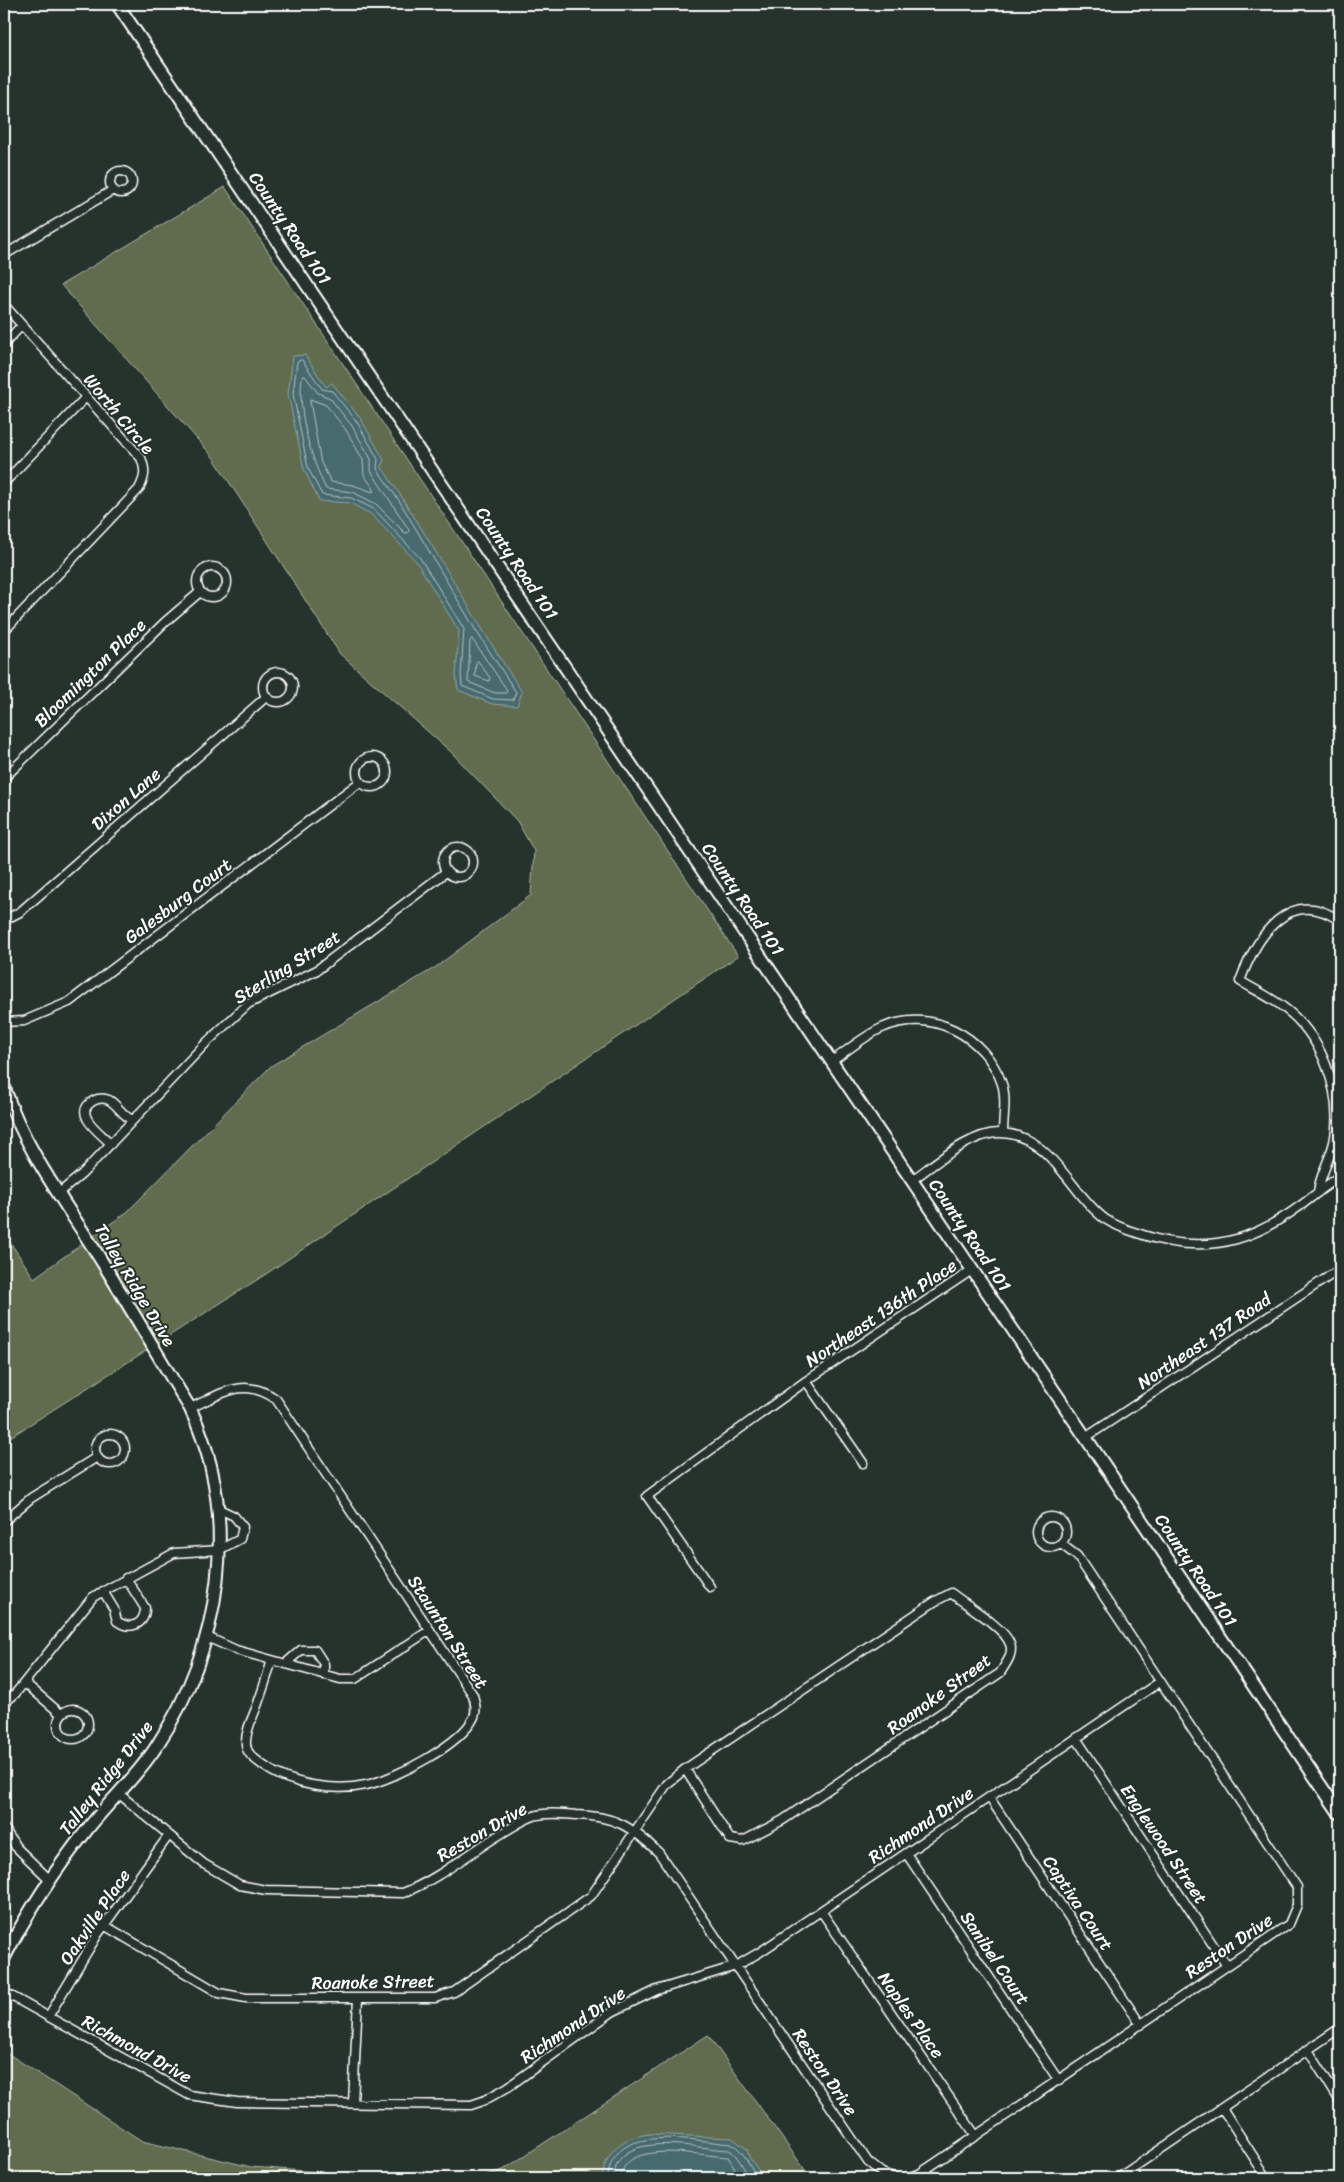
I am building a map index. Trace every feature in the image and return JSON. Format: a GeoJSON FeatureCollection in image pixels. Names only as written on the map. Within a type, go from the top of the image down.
{"type":"FeatureCollection","features":[{"type":"Feature","properties":{"kind":"street","name":"County Road 101"},"geometry":{"type":"LineString","coordinates":[[118,4],[1340,1814]]}},
{"type":"Feature","properties":{"kind":"street"},"geometry":{"type":"LineString","coordinates":[[4,255],[113,190]]}},
{"type":"Feature","properties":{"kind":"street","name":"Worth Circle"},"geometry":{"type":"LineString","coordinates":[[4,305],[141,458],[146,469],[145,478],[133,496],[4,631]]}},
{"type":"Feature","properties":{"kind":"street"},"geometry":{"type":"LineString","coordinates":[[4,344],[22,326]]}},
{"type":"Feature","properties":{"kind":"street"},"geometry":{"type":"LineString","coordinates":[[4,483],[86,397]]}},
{"type":"Feature","properties":{"kind":"street"},"geometry":{"type":"LineString","coordinates":[[210,566],[220,568],[224,572],[227,586],[222,594],[208,597],[200,592],[196,582],[200,572],[210,566]]}},
{"type":"Feature","properties":{"kind":"street","name":"Bloomington Place"},"geometry":{"type":"LineString","coordinates":[[4,778],[165,622],[200,592]]}},
{"type":"Feature","properties":{"kind":"street"},"geometry":{"type":"LineString","coordinates":[[275,672],[286,674],[290,678],[292,691],[287,699],[274,702],[266,697],[262,687],[266,677],[275,672]]}},
{"type":"Feature","properties":{"kind":"street","name":"Dixon Lane"},"geometry":{"type":"LineString","coordinates":[[4,920],[20,912],[266,697]]}},
{"type":"Feature","properties":{"kind":"street"},"geometry":{"type":"LineString","coordinates":[[369,757],[380,759],[384,763],[387,776],[381,784],[368,788],[360,782],[356,772],[360,762],[369,757]]}},
{"type":"Feature","properties":{"kind":"street","name":"Galesburg Court"},"geometry":{"type":"LineString","coordinates":[[4,1022],[24,1021],[69,1002],[360,782]]}},
{"type":"Feature","properties":{"kind":"street"},"geometry":{"type":"LineString","coordinates":[[462,847],[470,852],[473,862],[470,872],[460,877],[446,872],[442,863],[448,850],[462,847]]}},
{"type":"Feature","properties":{"kind":"street","name":"Sterling Street"},"geometry":{"type":"LineString","coordinates":[[58,1194],[82,1174],[206,1043],[248,1004],[317,970],[446,872]]}},
{"type":"Feature","properties":{"kind":"street"},"geometry":{"type":"LineString","coordinates":[[1318,1192],[1319,1180],[1328,1162],[1332,1148],[1337,1118],[1324,1058],[1300,1022],[1284,1007],[1240,981],[1248,960],[1263,934],[1280,917],[1304,908],[1328,912],[1340,920]]}},
{"type":"Feature","properties":{"kind":"street"},"geometry":{"type":"LineString","coordinates":[[831,1062],[870,1034],[897,1023],[923,1021],[953,1028],[980,1046],[997,1072],[1003,1086],[1003,1133]]}},
{"type":"Feature","properties":{"kind":"street","name":"Talley Ridge Drive"},"geometry":{"type":"LineString","coordinates":[[4,1087],[27,1143],[190,1408],[201,1432],[208,1456],[217,1508],[218,1550],[217,1590],[207,1637],[194,1676],[178,1712],[155,1749],[86,1830],[50,1880],[4,1958]]}},
{"type":"Feature","properties":{"kind":"street"},"geometry":{"type":"LineString","coordinates":[[110,1144],[89,1124],[86,1110],[89,1104],[94,1100],[108,1100],[127,1118],[133,1120]]}},
{"type":"Feature","properties":{"kind":"street"},"geometry":{"type":"LineString","coordinates":[[912,1180],[962,1146],[987,1134],[1003,1133],[1032,1143],[1045,1153],[1058,1164],[1082,1198],[1107,1220],[1123,1229],[1160,1241],[1217,1245],[1264,1230],[1308,1201],[1340,1174]]}},
{"type":"Feature","properties":{"kind":"street","name":"Northeast 137 Road"},"geometry":{"type":"LineString","coordinates":[[1085,1438],[1340,1269]]}},
{"type":"Feature","properties":{"kind":"street","name":"Northeast 136th Place"},"geometry":{"type":"LineString","coordinates":[[710,1587],[647,1496],[806,1381],[972,1270]]}},
{"type":"Feature","properties":{"kind":"street","name":"Northeast 136th Place"},"geometry":{"type":"LineString","coordinates":[[806,1381],[862,1463]]}},
{"type":"Feature","properties":{"kind":"street","name":"Staunton Street"},"geometry":{"type":"LineString","coordinates":[[190,1408],[243,1387],[258,1388],[276,1399],[473,1695],[476,1708],[474,1717],[466,1729],[442,1749],[396,1776],[366,1785],[325,1787],[276,1774],[251,1756],[246,1745],[249,1727],[272,1660]]}},
{"type":"Feature","properties":{"kind":"street"},"geometry":{"type":"LineString","coordinates":[[103,1435],[118,1435],[125,1442],[126,1453],[115,1464],[105,1463],[97,1457],[96,1442],[103,1435]]}},
{"type":"Feature","properties":{"kind":"street"},"geometry":{"type":"LineString","coordinates":[[4,1521],[31,1498],[97,1457]]}},
{"type":"Feature","properties":{"kind":"street"},"geometry":{"type":"LineString","coordinates":[[4,1703],[15,1694],[93,1597],[174,1553],[218,1550],[240,1538],[243,1527],[234,1516],[217,1508]]}},
{"type":"Feature","properties":{"kind":"street","name":"Reston Drive"},"geometry":{"type":"LineString","coordinates":[[906,2178],[919,2174],[1289,1924],[1297,1905],[1298,1887],[1078,1556],[1061,1544],[1047,1547],[1039,1541],[1037,1527],[1043,1519],[1053,1516],[1062,1521],[1067,1535],[1061,1544]]}},
{"type":"Feature","properties":{"kind":"street"},"geometry":{"type":"LineString","coordinates":[[103,1591],[114,1609],[117,1621],[130,1627],[136,1625],[145,1614],[144,1608],[126,1578]]}},
{"type":"Feature","properties":{"kind":"street","name":"Roanoke Street"},"geometry":{"type":"LineString","coordinates":[[104,1925],[219,1993],[246,1998],[436,1998],[454,1992],[591,1896],[637,1831],[667,1784],[685,1769],[951,1593],[1003,1634],[1011,1645],[1010,1658],[1000,1673],[783,1820],[743,1841],[730,1840],[685,1769]]}},
{"type":"Feature","properties":{"kind":"street"},"geometry":{"type":"LineString","coordinates":[[207,1637],[236,1650],[285,1664],[340,1679],[355,1679],[430,1630]]}},
{"type":"Feature","properties":{"kind":"street"},"geometry":{"type":"LineString","coordinates":[[285,1664],[301,1650],[315,1650],[324,1664],[324,1675]]}},
{"type":"Feature","properties":{"kind":"street","name":"Richmond Drive"},"geometry":{"type":"LineString","coordinates":[[4,1992],[189,2095],[237,2102],[471,2105],[483,2102],[508,2088],[612,2012],[657,1990],[736,1966],[821,1911],[1160,1681]]}},
{"type":"Feature","properties":{"kind":"street"},"geometry":{"type":"LineString","coordinates":[[25,1682],[61,1714]]}},
{"type":"Feature","properties":{"kind":"street"},"geometry":{"type":"LineString","coordinates":[[70,1709],[81,1710],[88,1718],[89,1723],[86,1734],[73,1739],[64,1736],[58,1728],[61,1714],[70,1709]]}},
{"type":"Feature","properties":{"kind":"street","name":"Englewood Street"},"geometry":{"type":"LineString","coordinates":[[1076,1738],[1227,1966]]}},
{"type":"Feature","properties":{"kind":"street","name":"Reston Drive"},"geometry":{"type":"LineString","coordinates":[[118,1793],[204,1864],[240,1885],[266,1890],[403,1893],[422,1885],[485,1843],[534,1816],[551,1814],[600,1815],[637,1831],[659,1853],[868,2162],[882,2173],[895,2178]]}},
{"type":"Feature","properties":{"kind":"street","name":"Captiva Court"},"geometry":{"type":"LineString","coordinates":[[990,1797],[1141,2025]]}},
{"type":"Feature","properties":{"kind":"street"},"geometry":{"type":"LineString","coordinates":[[4,1828],[16,1847],[50,1880]]}},
{"type":"Feature","properties":{"kind":"street","name":"Oakville Place"},"geometry":{"type":"LineString","coordinates":[[48,2017],[104,1925],[169,1835]]}},
{"type":"Feature","properties":{"kind":"street","name":"Sanibel Court"},"geometry":{"type":"LineString","coordinates":[[906,1853],[1059,2081]]}},
{"type":"Feature","properties":{"kind":"street","name":"Naples Place"},"geometry":{"type":"LineString","coordinates":[[821,1911],[976,2136]]}},
{"type":"Feature","properties":{"kind":"street"},"geometry":{"type":"LineString","coordinates":[[353,2103],[358,1998]]}},
{"type":"Feature","properties":{"kind":"street"},"geometry":{"type":"LineString","coordinates":[[1118,2178],[1340,2028]]}},
{"type":"Feature","properties":{"kind":"street"},"geometry":{"type":"LineString","coordinates":[[1308,2050],[1340,2101]]}},
{"type":"Feature","properties":{"kind":"street"},"geometry":{"type":"LineString","coordinates":[[1222,2108],[1267,2178]]}},
{"type":"Feature","properties":{"kind":"street"},"geometry":{"type":"LineString","coordinates":[[1132,2169],[1137,2178]]}},
{"type":"Feature","properties":{"kind":"green space"},"geometry":{"type":"Polygon","coordinates":[[[225,187],[738,956],[263,1276],[4,1441],[4,1233],[34,1278],[127,1212],[271,1066],[436,967],[531,895],[534,851],[517,821],[451,752],[340,654],[213,457],[61,285],[225,187]]]}},
{"type":"Feature","properties":{"kind":"green space"},"geometry":{"type":"Polygon","coordinates":[[[708,2035],[811,2178],[475,2178],[503,2170],[708,2035]]]}},
{"type":"Feature","properties":{"kind":"green space"},"geometry":{"type":"Polygon","coordinates":[[[4,2051],[142,2141],[251,2167],[400,2178],[4,2178],[4,2051]]]}},
{"type":"Feature","properties":{"kind":"water"},"geometry":{"type":"Polygon","coordinates":[[[305,355],[326,387],[332,383],[361,419],[384,460],[381,466],[522,692],[517,706],[492,704],[458,690],[456,675],[459,631],[416,561],[371,514],[350,503],[319,501],[304,469],[288,394],[293,356],[305,355]]]}},
{"type":"Feature","properties":{"kind":"water"},"geometry":{"type":"Polygon","coordinates":[[[650,2134],[732,2138],[747,2149],[749,2157],[764,2178],[602,2178],[607,2160],[617,2147],[631,2138],[650,2134]]]}}]}
